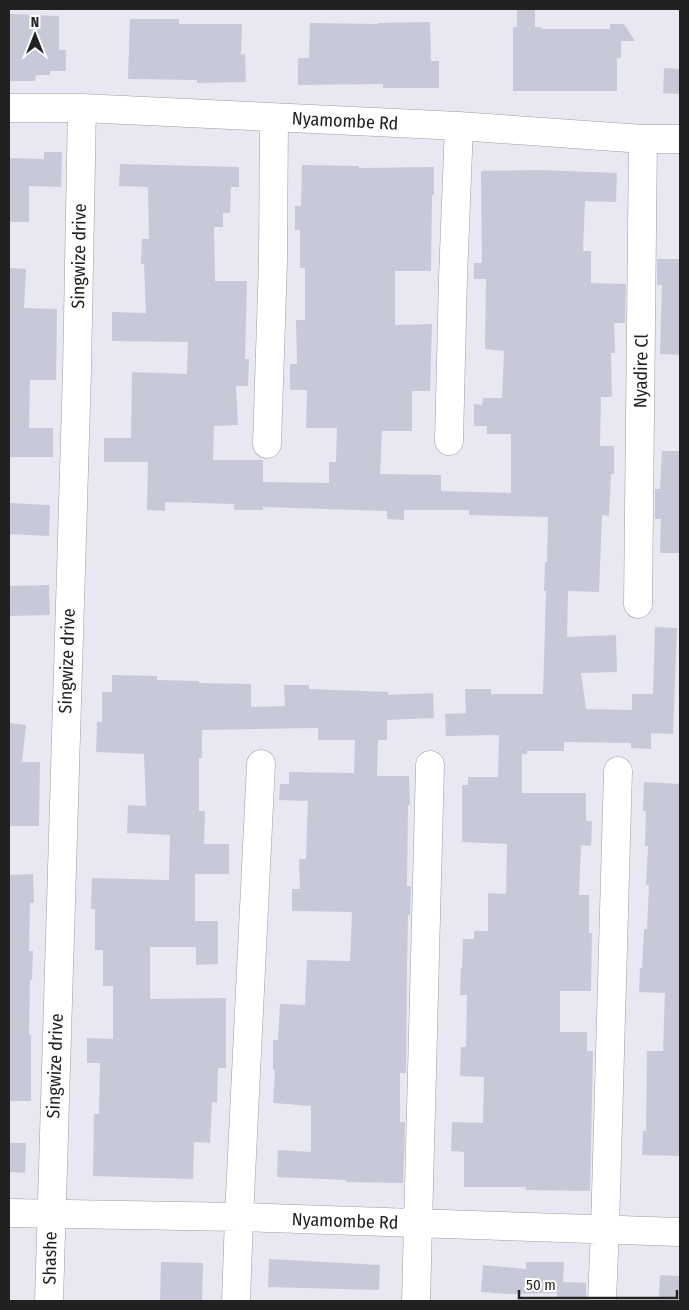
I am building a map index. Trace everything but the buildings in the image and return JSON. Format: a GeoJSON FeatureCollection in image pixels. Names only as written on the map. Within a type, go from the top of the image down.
{"type":"FeatureCollection","features":[{"type":"Feature","properties":{"kind":"street","name":"Nyamombe Rd"},"geometry":{"type":"LineString","coordinates":[[9,108],[82,108],[459,126],[643,139],[680,139]]}},
{"type":"Feature","properties":{"kind":"street","name":"Singwize drive"},"geometry":{"type":"LineString","coordinates":[[51,1214],[77,371],[82,108]]}},
{"type":"Feature","properties":{"kind":"street"},"geometry":{"type":"LineString","coordinates":[[266,444],[274,118]]}},
{"type":"Feature","properties":{"kind":"street"},"geometry":{"type":"LineString","coordinates":[[449,441],[459,126]]}},
{"type":"Feature","properties":{"kind":"street","name":"Nyadire Cl"},"geometry":{"type":"LineString","coordinates":[[638,604],[643,139]]}},
{"type":"Feature","properties":{"kind":"street"},"geometry":{"type":"LineString","coordinates":[[236,1301],[261,764]]}},
{"type":"Feature","properties":{"kind":"street"},"geometry":{"type":"LineString","coordinates":[[416,1301],[430,765]]}},
{"type":"Feature","properties":{"kind":"street"},"geometry":{"type":"LineString","coordinates":[[602,1301],[618,771]]}},
{"type":"Feature","properties":{"kind":"street","name":"Nyamombe Rd"},"geometry":{"type":"LineString","coordinates":[[9,1212],[239,1217],[680,1232]]}},
{"type":"Feature","properties":{"kind":"street","name":"Shashe"},"geometry":{"type":"LineString","coordinates":[[49,1301],[51,1214]]}}]}
